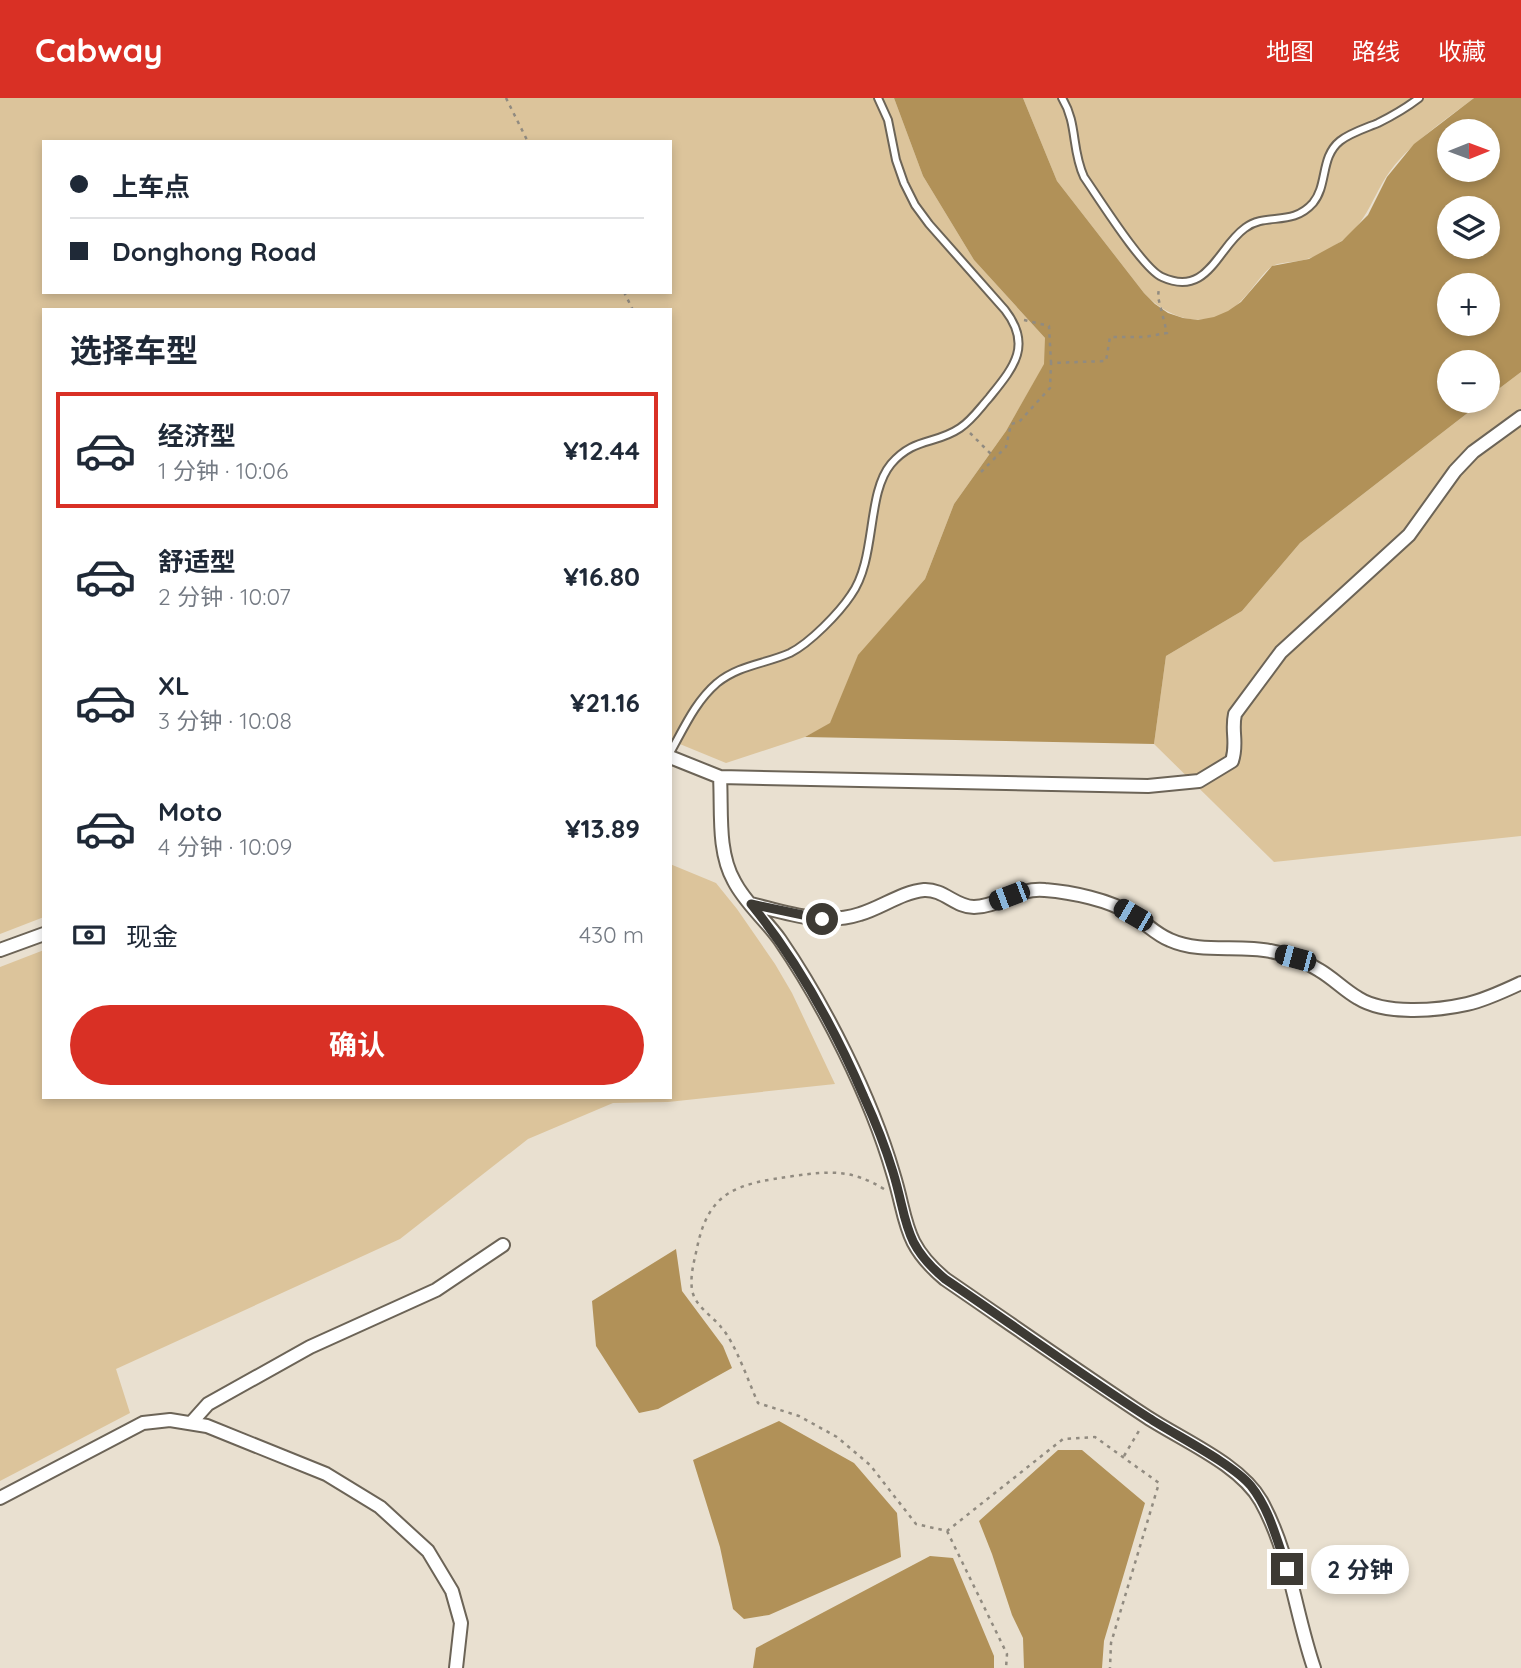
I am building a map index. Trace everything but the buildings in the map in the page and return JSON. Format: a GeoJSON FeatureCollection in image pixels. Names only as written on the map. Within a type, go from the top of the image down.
{"type":"FeatureCollection","features":[{"type":"Feature","properties":{"kind":"street"},"geometry":{"type":"LineString","coordinates":[[672,756],[720,777],[1148,786],[1199,781],[1232,761],[1237,746],[1233,724],[1235,714],[1281,652],[1409,535],[1455,471],[1473,452],[1521,417]]}},
{"type":"Feature","properties":{"kind":"street"},"geometry":{"type":"LineString","coordinates":[[720,777],[724,855],[734,882],[779,939],[811,989],[839,1042],[881,1138],[894,1174],[908,1234],[915,1248],[928,1265],[945,1279],[1148,1418],[1231,1469],[1249,1484],[1272,1524],[1314,1668]]}},
{"type":"Feature","properties":{"kind":"street"},"geometry":{"type":"LineString","coordinates":[[751,904],[809,918],[835,919],[861,914],[920,891],[943,893],[963,905],[975,907],[1026,890],[1043,890],[1101,900],[1118,906],[1158,934],[1182,944],[1268,950],[1295,958],[1319,970],[1360,1000],[1383,1008],[1406,1010],[1466,1004],[1521,983]]}},
{"type":"Feature","properties":{"kind":"street"},"geometry":{"type":"LineString","coordinates":[[0,950],[42,935]]}},
{"type":"Feature","properties":{"kind":"street"},"geometry":{"type":"LineString","coordinates":[[191,1423],[208,1404],[310,1347],[436,1290],[503,1245]]}},
{"type":"Feature","properties":{"kind":"street"},"geometry":{"type":"LineString","coordinates":[[0,1499],[143,1423],[170,1420],[207,1426],[326,1474],[380,1507],[428,1550],[452,1591],[461,1623],[456,1668]]}},
{"type":"Feature","properties":{"kind":"lane"},"geometry":{"type":"LineString","coordinates":[[672,751],[699,702],[719,682],[743,667],[789,653],[806,643],[850,597],[862,575],[880,484],[888,467],[901,453],[916,444],[948,435],[963,426],[996,389],[1015,363],[1018,354],[1018,335],[1011,317],[915,205],[896,160],[888,120],[878,98]]}},
{"type":"Feature","properties":{"kind":"lane"},"geometry":{"type":"LineString","coordinates":[[1062,98],[1072,118],[1074,148],[1084,177],[1145,264],[1160,276],[1179,282],[1198,278],[1214,267],[1245,228],[1259,221],[1290,218],[1303,212],[1314,202],[1321,189],[1328,157],[1339,142],[1384,120],[1419,98]]}},
{"type":"Feature","properties":{"kind":"path"},"geometry":{"type":"LineString","coordinates":[[506,98],[526,140]]}},
{"type":"Feature","properties":{"kind":"path"},"geometry":{"type":"LineString","coordinates":[[1051,363],[1105,362],[1110,337],[1144,337],[1167,333],[1158,297],[1160,276]]}},
{"type":"Feature","properties":{"kind":"path"},"geometry":{"type":"LineString","coordinates":[[981,472],[1006,447],[1011,424],[1019,422],[1050,388],[1049,326],[1011,317]]}},
{"type":"Feature","properties":{"kind":"path"},"geometry":{"type":"LineString","coordinates":[[963,426],[995,458]]}},
{"type":"Feature","properties":{"kind":"path"},"geometry":{"type":"LineString","coordinates":[[899,1198],[867,1178],[830,1171],[747,1183],[720,1199],[702,1224],[691,1278],[693,1294],[702,1308],[724,1329],[758,1403],[799,1416],[837,1437],[870,1465],[916,1524],[947,1531]]}},
{"type":"Feature","properties":{"kind":"path"},"geometry":{"type":"LineString","coordinates":[[1123,1457],[1148,1418]]}},
{"type":"Feature","properties":{"kind":"path"},"geometry":{"type":"LineString","coordinates":[[947,1531],[1063,1439],[1095,1437],[1159,1483],[1111,1643],[1110,1668]]}},
{"type":"Feature","properties":{"kind":"path"},"geometry":{"type":"LineString","coordinates":[[947,1531],[1007,1654],[1006,1668]]}},
{"type":"Feature","properties":{"kind":"shaded area"},"geometry":{"type":"Polygon","coordinates":[[[0,98],[894,98],[923,176],[974,260],[1045,338],[1045,363],[1006,431],[954,504],[925,579],[858,656],[830,724],[805,737],[726,763],[672,741],[672,308],[42,308],[42,918],[0,934],[0,98]]]}},
{"type":"Feature","properties":{"kind":"shaded area"},"geometry":{"type":"Polygon","coordinates":[[[894,98],[1023,98],[1057,181],[1144,293],[1168,313],[1198,320],[1214,317],[1241,302],[1272,266],[1309,259],[1342,241],[1368,215],[1387,177],[1414,144],[1437,126],[1437,182],[1500,182],[1500,119],[1447,119],[1474,98],[1521,98],[1521,372],[1500,388],[1500,350],[1437,350],[1437,413],[1468,413],[1300,543],[1242,611],[1166,656],[1154,744],[805,737],[830,723],[858,655],[925,579],[954,504],[1006,431],[1044,364],[1045,338],[974,260],[923,176],[894,98]]]}},
{"type":"Feature","properties":{"kind":"shaded area"},"geometry":{"type":"Polygon","coordinates":[[[1023,98],[1474,98],[1447,119],[1437,119],[1437,126],[1405,154],[1386,177],[1362,220],[1349,235],[1316,256],[1271,267],[1231,310],[1205,319],[1192,319],[1167,311],[1144,293],[1057,181],[1023,98]]]}},
{"type":"Feature","properties":{"kind":"shaded area"},"geometry":{"type":"Polygon","coordinates":[[[1521,372],[1521,836],[1274,862],[1154,744],[1166,656],[1242,611],[1300,543],[1468,413],[1500,413],[1500,388],[1521,372]]]}},
{"type":"Feature","properties":{"kind":"shaded area"},"geometry":{"type":"Polygon","coordinates":[[[672,865],[716,883],[737,909],[792,993],[835,1084],[668,1102],[613,1103],[528,1139],[400,1239],[116,1369],[130,1413],[0,1481],[0,967],[42,951],[42,1099],[672,1099],[672,865]]]}},
{"type":"Feature","properties":{"kind":"shaded area"},"geometry":{"type":"Polygon","coordinates":[[[676,1249],[682,1291],[723,1346],[732,1368],[658,1409],[639,1413],[596,1346],[592,1301],[676,1249]]]}},
{"type":"Feature","properties":{"kind":"shaded area"},"geometry":{"type":"Polygon","coordinates":[[[779,1421],[854,1463],[897,1513],[901,1557],[769,1615],[744,1619],[733,1609],[720,1547],[693,1460],[779,1421]]]}},
{"type":"Feature","properties":{"kind":"shaded area"},"geometry":{"type":"Polygon","coordinates":[[[1058,1450],[1082,1450],[1145,1503],[1104,1641],[1102,1668],[1024,1668],[1023,1638],[1012,1615],[979,1521],[1058,1450]]]}},
{"type":"Feature","properties":{"kind":"shaded area"},"geometry":{"type":"Polygon","coordinates":[[[930,1556],[953,1558],[994,1656],[994,1668],[753,1668],[756,1648],[930,1556]]]}},
{"type":"Feature","properties":{"kind":"route"},"geometry":{"type":"LineString","coordinates":[[822,919],[751,904],[779,939],[811,989],[839,1042],[881,1138],[894,1174],[908,1234],[915,1248],[928,1265],[945,1279],[1148,1418],[1231,1469],[1249,1484],[1272,1524],[1287,1569]]}}]}
